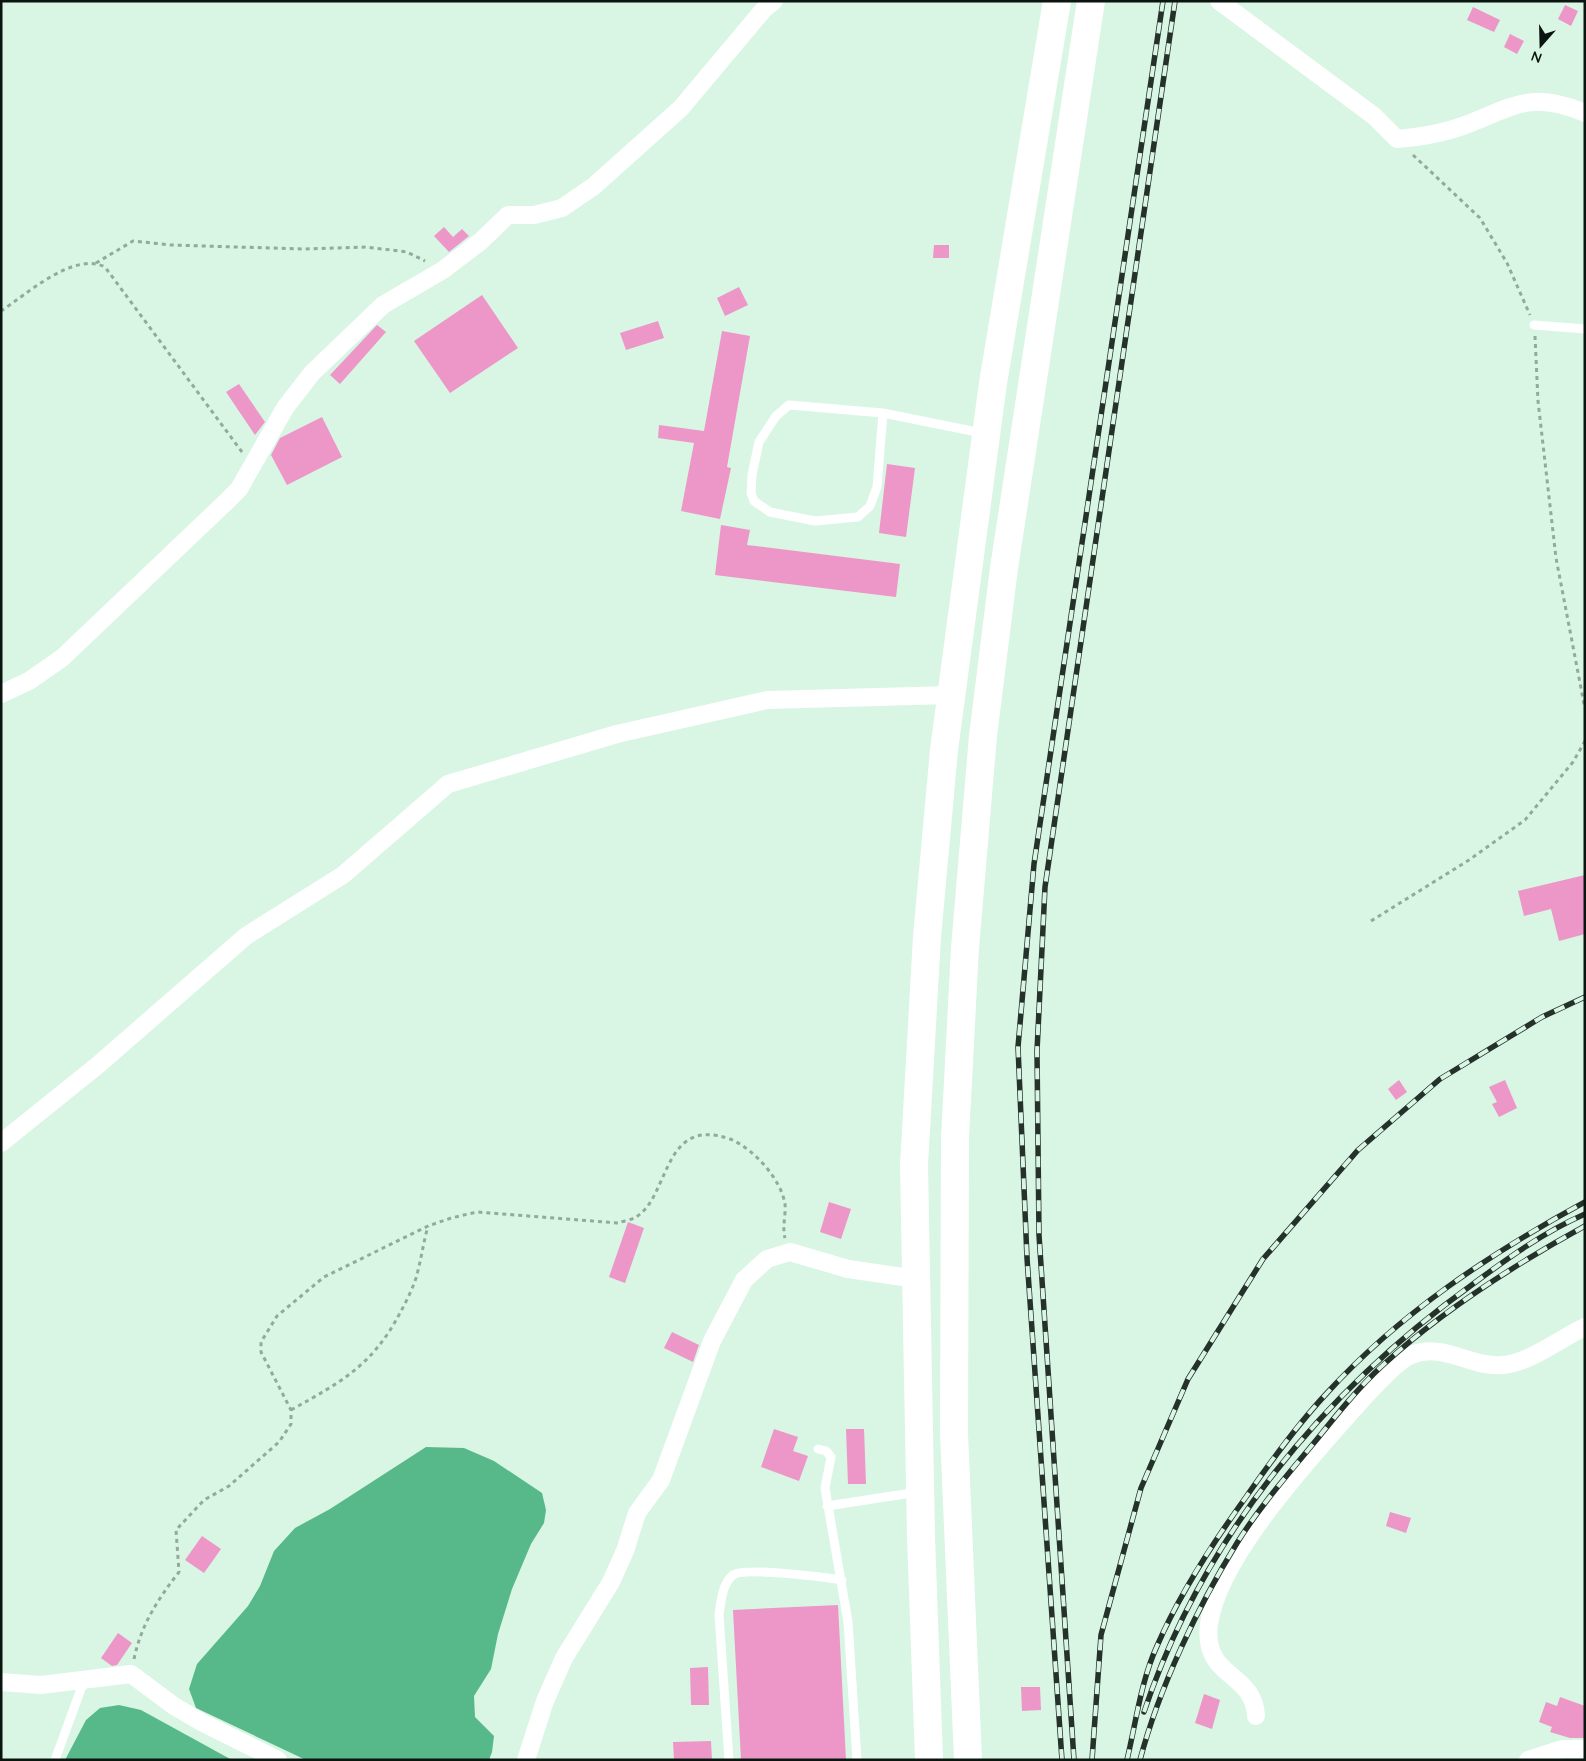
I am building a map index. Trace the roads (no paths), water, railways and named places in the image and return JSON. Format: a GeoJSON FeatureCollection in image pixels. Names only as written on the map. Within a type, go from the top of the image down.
{"type":"FeatureCollection","features":[{"type":"Feature","properties":{"kind":"highway"},"geometry":{"type":"LineString","coordinates":[[929,1760],[914,1165],[933,871],[951,696],[988,434],[993,383],[1057,1]]}},
{"type":"Feature","properties":{"kind":"highway"},"geometry":{"type":"LineString","coordinates":[[968,1760],[954,1433],[955,1138],[965,948],[983,736],[1004,568],[1091,1]]}},
{"type":"Feature","properties":{"kind":"street"},"geometry":{"type":"LineString","coordinates":[[1,694],[29,681],[62,658],[239,489],[285,408],[312,373],[383,305],[443,270],[481,241],[508,215],[534,214],[562,208],[594,186],[681,108],[764,9],[774,1]]}},
{"type":"Feature","properties":{"kind":"street"},"geometry":{"type":"LineString","coordinates":[[1220,1],[1374,116],[1396,139],[1446,131],[1516,103],[1537,101],[1558,104],[1585,113]]}},
{"type":"Feature","properties":{"kind":"street"},"geometry":{"type":"LineString","coordinates":[[1,1143],[98,1065],[246,936],[343,875],[448,784],[617,734],[767,700],[951,696]]}},
{"type":"Feature","properties":{"kind":"street"},"geometry":{"type":"LineString","coordinates":[[526,1760],[545,1701],[564,1658],[611,1582],[625,1551],[637,1513],[661,1480],[712,1341],[744,1280],[760,1262],[790,1252],[848,1269],[917,1279]]}},
{"type":"Feature","properties":{"kind":"street"},"geometry":{"type":"LineString","coordinates":[[1256,1716],[1255,1703],[1246,1688],[1220,1669],[1210,1650],[1209,1625],[1220,1587],[1253,1532],[1299,1471],[1371,1389],[1409,1356],[1429,1350],[1486,1365],[1504,1365],[1530,1356],[1585,1327]]}},
{"type":"Feature","properties":{"kind":"street"},"geometry":{"type":"LineString","coordinates":[[1,1682],[41,1684],[131,1674],[152,1692],[188,1715],[278,1760]]}},
{"type":"Feature","properties":{"kind":"street"},"geometry":{"type":"LineString","coordinates":[[1528,1760],[1562,1749],[1585,1749]]}},
{"type":"Feature","properties":{"kind":"lane"},"geometry":{"type":"LineString","coordinates":[[1534,325],[1585,330]]}},
{"type":"Feature","properties":{"kind":"lane"},"geometry":{"type":"LineString","coordinates":[[883,413],[877,487],[870,506],[858,517],[814,521],[770,512],[754,501],[751,493],[752,475],[759,442],[776,416],[789,405],[883,413],[905,420],[988,434]]}},
{"type":"Feature","properties":{"kind":"lane"},"geometry":{"type":"LineString","coordinates":[[818,1449],[826,1451],[831,1457],[825,1488],[848,1622],[857,1760]]}},
{"type":"Feature","properties":{"kind":"lane"},"geometry":{"type":"LineString","coordinates":[[828,1506],[921,1491]]}},
{"type":"Feature","properties":{"kind":"lane"},"geometry":{"type":"LineString","coordinates":[[729,1760],[720,1615],[721,1598],[727,1583],[734,1574],[750,1571],[842,1580]]}},
{"type":"Feature","properties":{"kind":"lane"},"geometry":{"type":"LineString","coordinates":[[54,1760],[85,1678]]}},
{"type":"Feature","properties":{"kind":"railway"},"geometry":{"type":"LineString","coordinates":[[1062,1760],[1027,1258],[1018,1047],[1034,864],[1163,1]]}},
{"type":"Feature","properties":{"kind":"railway"},"geometry":{"type":"LineString","coordinates":[[1074,1760],[1039,1235],[1037,1051],[1045,887],[1175,1]]}},
{"type":"Feature","properties":{"kind":"railway"},"geometry":{"type":"LineString","coordinates":[[1092,1760],[1101,1635],[1141,1488],[1188,1379],[1263,1259],[1358,1150],[1440,1079],[1542,1017],[1585,997]]}},
{"type":"Feature","properties":{"kind":"railway"},"geometry":{"type":"LineString","coordinates":[[1127,1760],[1139,1702],[1151,1659],[1166,1626],[1197,1569],[1221,1533],[1305,1418],[1355,1364],[1416,1311],[1515,1242],[1585,1202]]}},
{"type":"Feature","properties":{"kind":"railway"},"geometry":{"type":"LineString","coordinates":[[1144,1712],[1169,1648],[1199,1587],[1235,1528],[1275,1472],[1319,1420],[1367,1371],[1419,1326],[1473,1284],[1541,1237],[1585,1214]]}},
{"type":"Feature","properties":{"kind":"railway"},"geometry":{"type":"LineString","coordinates":[[1140,1760],[1169,1676],[1194,1620],[1237,1543],[1265,1502],[1286,1476],[1366,1382],[1406,1345],[1480,1290],[1532,1256],[1585,1226]]}}]}
